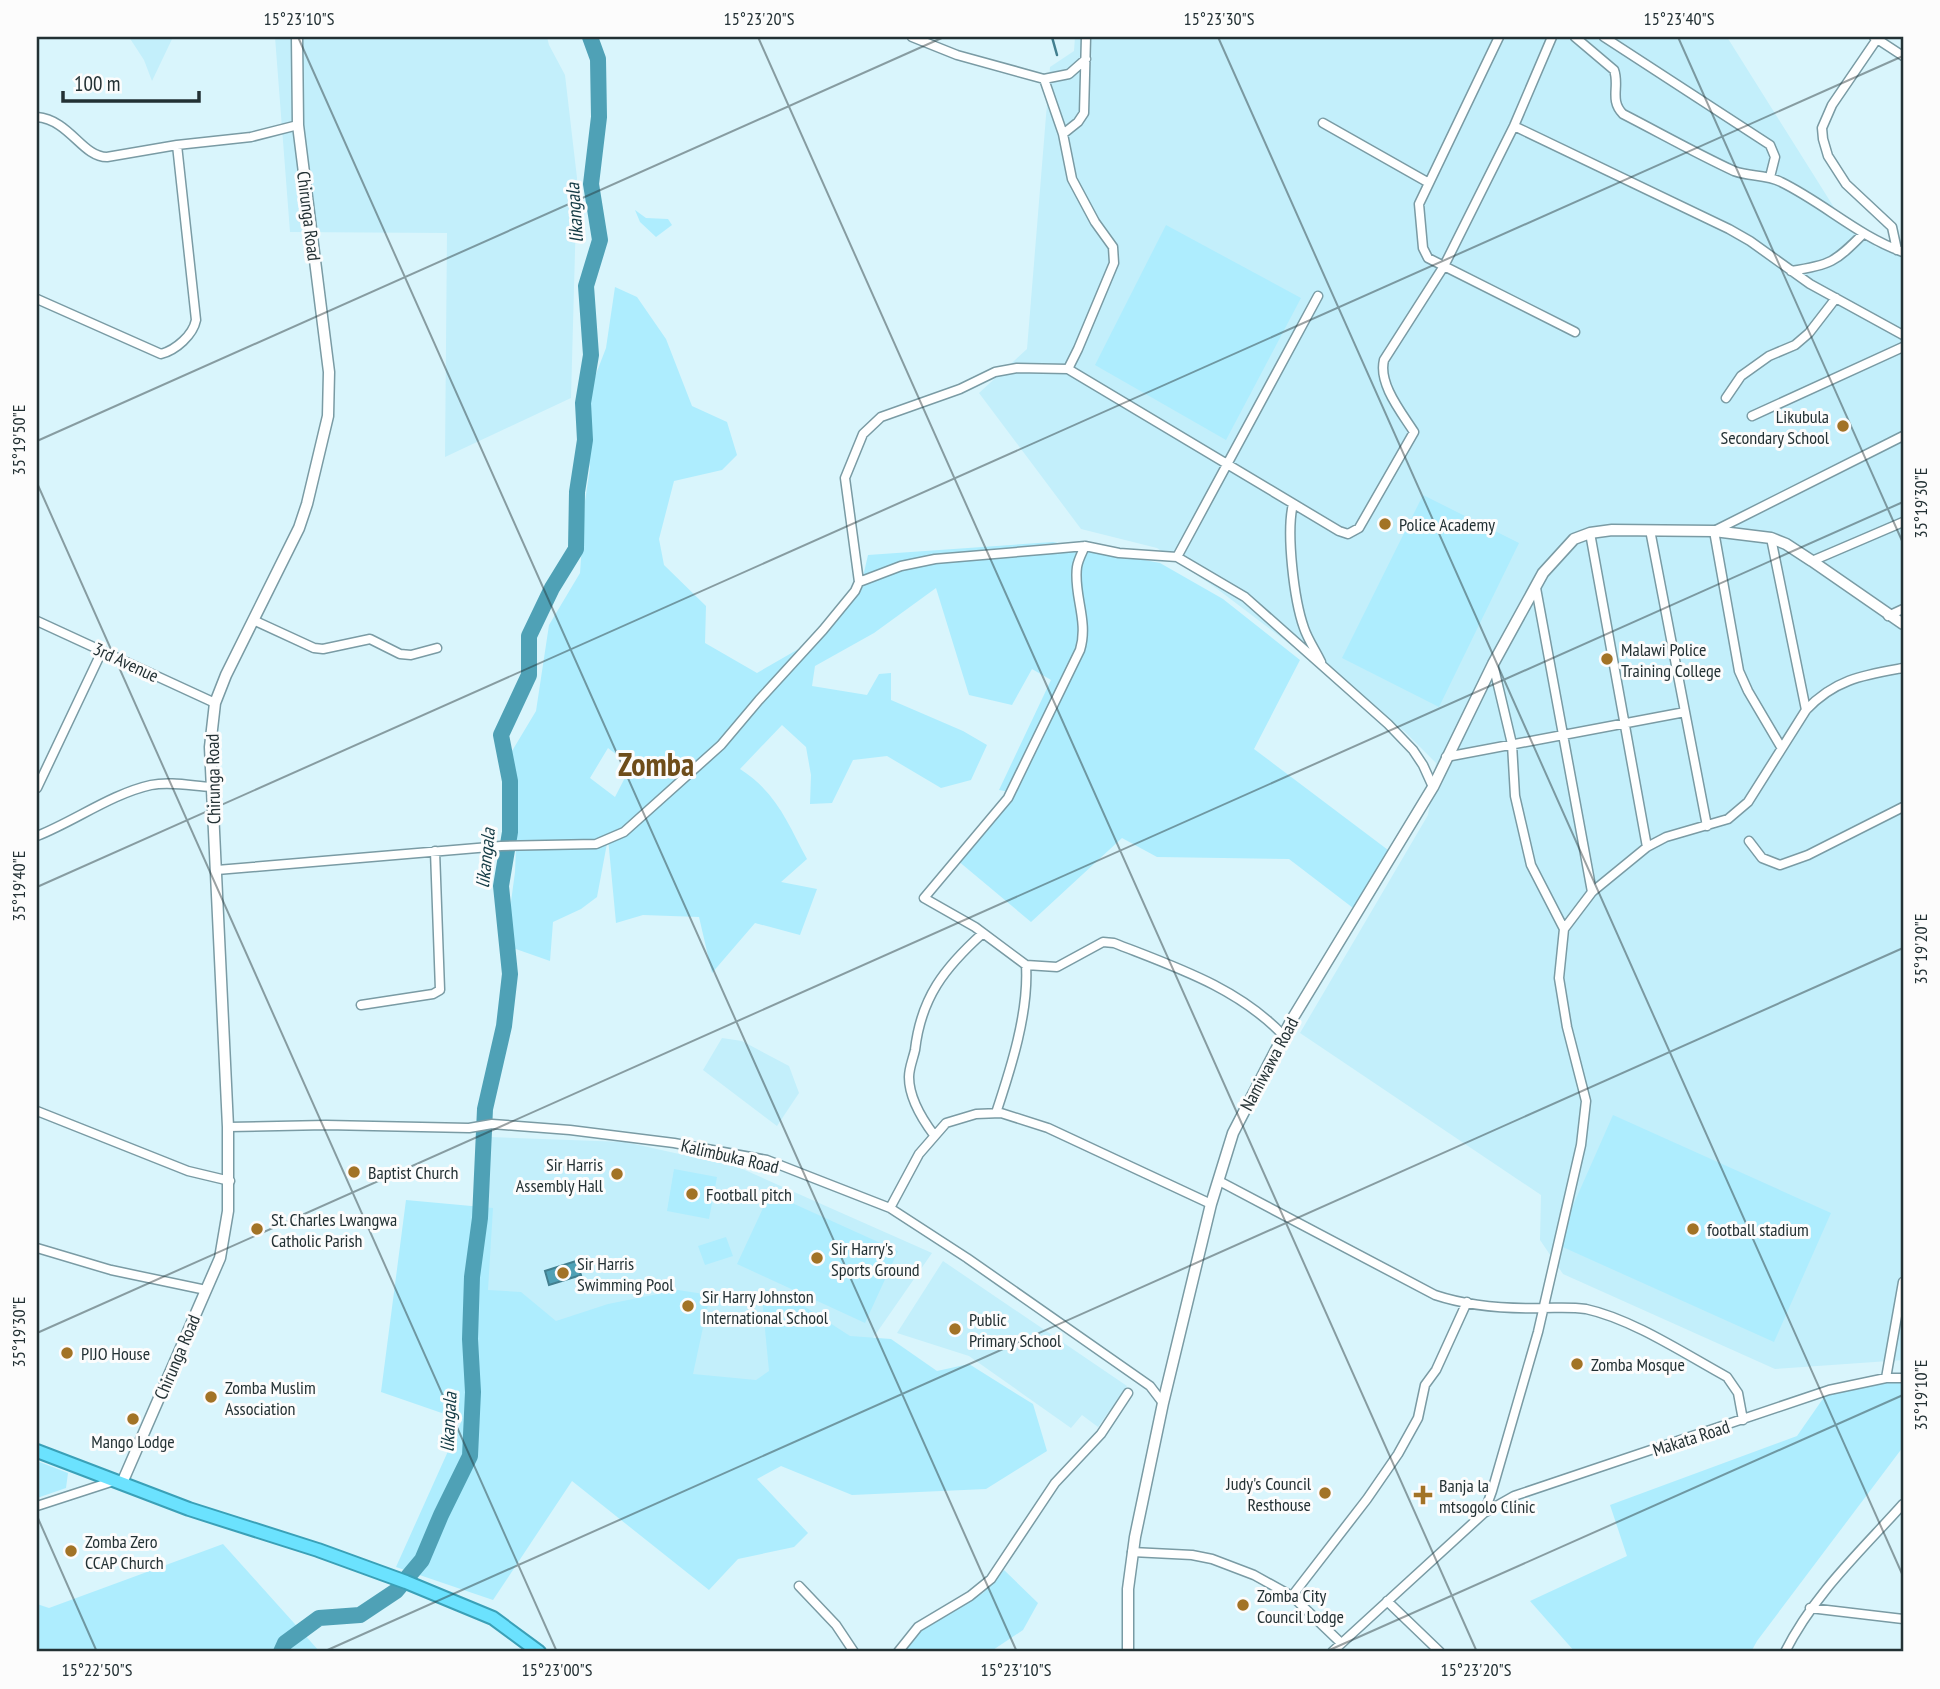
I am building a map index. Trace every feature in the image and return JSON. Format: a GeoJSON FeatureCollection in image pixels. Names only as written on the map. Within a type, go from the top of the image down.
{"type":"FeatureCollection","features":[{"type":"Feature","properties":{"kind":"highway"},"geometry":{"type":"LineString","coordinates":[[37,1451],[189,1509],[318,1550],[451,1600],[493,1618],[539,1652]]}},
{"type":"Feature","properties":{"kind":"street","name":"Chirunga Road"},"geometry":{"type":"LineString","coordinates":[[118,1482],[206,1290],[224,1243],[230,1181],[211,787],[210,747],[215,703],[226,675],[299,528],[318,466],[328,416],[329,372],[298,125],[297,37]]}},
{"type":"Feature","properties":{"kind":"street"},"geometry":{"type":"LineString","coordinates":[[912,37],[957,55],[1044,79],[1063,134],[1077,192],[1115,254],[1114,263],[1068,369]]}},
{"type":"Feature","properties":{"kind":"street"},"geometry":{"type":"LineString","coordinates":[[1063,134],[1079,121],[1084,113],[1086,37]]}},
{"type":"Feature","properties":{"kind":"street"},"geometry":{"type":"LineString","coordinates":[[1499,37],[1419,204],[1423,248],[1428,258],[1575,332]]}},
{"type":"Feature","properties":{"kind":"street"},"geometry":{"type":"LineString","coordinates":[[217,870],[524,845],[582,846],[596,844],[624,832],[726,741],[759,699],[855,591],[859,582],[845,478],[863,434],[881,417],[960,389],[995,372],[1017,368],[1068,369],[1226,466],[1339,531],[1348,534],[1359,528],[1414,432],[1391,393],[1383,372],[1384,360],[1444,266],[1514,126],[1552,37]]}},
{"type":"Feature","properties":{"kind":"street"},"geometry":{"type":"LineString","coordinates":[[1575,37],[1614,70],[1615,100],[1617,108],[1623,114],[1737,172],[1770,177],[1783,182],[1863,234],[1900,251]]}},
{"type":"Feature","properties":{"kind":"street"},"geometry":{"type":"LineString","coordinates":[[1604,37],[1770,145],[1775,157],[1770,177]]}},
{"type":"Feature","properties":{"kind":"street"},"geometry":{"type":"LineString","coordinates":[[1900,251],[1892,227],[1846,184],[1828,156],[1822,128],[1832,105],[1875,38],[1903,56]]}},
{"type":"Feature","properties":{"kind":"street"},"geometry":{"type":"LineString","coordinates":[[1044,79],[1069,74],[1086,59]]}},
{"type":"Feature","properties":{"kind":"street"},"geometry":{"type":"LineString","coordinates":[[37,117],[61,125],[96,156],[101,157],[251,137],[298,125]]}},
{"type":"Feature","properties":{"kind":"street"},"geometry":{"type":"LineString","coordinates":[[1323,123],[1429,183]]}},
{"type":"Feature","properties":{"kind":"street"},"geometry":{"type":"LineString","coordinates":[[1514,126],[1729,229],[1791,271],[1903,335]]}},
{"type":"Feature","properties":{"kind":"street"},"geometry":{"type":"LineString","coordinates":[[37,299],[155,353],[173,350],[192,332],[196,320],[177,145]]}},
{"type":"Feature","properties":{"kind":"street"},"geometry":{"type":"LineString","coordinates":[[1791,271],[1821,266],[1839,258],[1863,234]]}},
{"type":"Feature","properties":{"kind":"street"},"geometry":{"type":"LineString","coordinates":[[1177,557],[1318,296]]}},
{"type":"Feature","properties":{"kind":"street"},"geometry":{"type":"LineString","coordinates":[[1726,398],[1741,376],[1769,356],[1795,345],[1809,333],[1836,298]]}},
{"type":"Feature","properties":{"kind":"street"},"geometry":{"type":"LineString","coordinates":[[1752,416],[1903,346]]}},
{"type":"Feature","properties":{"kind":"street"},"geometry":{"type":"LineString","coordinates":[[1714,531],[1903,436]]}},
{"type":"Feature","properties":{"kind":"street"},"geometry":{"type":"LineString","coordinates":[[1293,504],[1290,516],[1291,542],[1300,614],[1305,632],[1324,668]]}},
{"type":"Feature","properties":{"kind":"street"},"geometry":{"type":"LineString","coordinates":[[1812,561],[1903,522]]}},
{"type":"Feature","properties":{"kind":"street"},"geometry":{"type":"LineString","coordinates":[[1650,530],[1707,826]]}},
{"type":"Feature","properties":{"kind":"street"},"geometry":{"type":"LineString","coordinates":[[1714,531],[1739,671],[1781,747]]}},
{"type":"Feature","properties":{"kind":"street"},"geometry":{"type":"LineString","coordinates":[[1647,846],[1590,533],[1714,531],[1771,538],[1786,544],[1903,624]]}},
{"type":"Feature","properties":{"kind":"street","name":"Namiwawa Road"},"geometry":{"type":"LineString","coordinates":[[1128,1652],[1128,1589],[1132,1552],[1163,1403],[1211,1204],[1233,1133],[1283,1035],[1433,787],[1493,664],[1543,573],[1574,539],[1590,533]]}},
{"type":"Feature","properties":{"kind":"street"},"geometry":{"type":"LineString","coordinates":[[1771,538],[1806,710]]}},
{"type":"Feature","properties":{"kind":"street"},"geometry":{"type":"LineString","coordinates":[[859,582],[901,566],[934,559],[1085,547],[1119,553],[1177,557],[1245,597],[1404,739],[1423,765],[1433,787]]}},
{"type":"Feature","properties":{"kind":"street"},"geometry":{"type":"LineString","coordinates":[[1085,547],[1076,568],[1082,616],[1083,642],[1080,650],[1008,798],[924,898],[983,933],[1026,965],[1056,967],[1103,942],[1114,943],[1166,963],[1235,995],[1269,1020],[1283,1035]]}},
{"type":"Feature","properties":{"kind":"street"},"geometry":{"type":"LineString","coordinates":[[1536,588],[1592,892]]}},
{"type":"Feature","properties":{"kind":"street"},"geometry":{"type":"LineString","coordinates":[[1888,616],[1903,609]]}},
{"type":"Feature","properties":{"kind":"street"},"geometry":{"type":"LineString","coordinates":[[253,620],[314,648],[323,649],[370,639],[400,654],[411,655],[437,648]]}},
{"type":"Feature","properties":{"kind":"street","name":"3rd Avenue"},"geometry":{"type":"LineString","coordinates":[[37,621],[215,703]]}},
{"type":"Feature","properties":{"kind":"street"},"geometry":{"type":"LineString","coordinates":[[37,788],[102,651]]}},
{"type":"Feature","properties":{"kind":"street"},"geometry":{"type":"LineString","coordinates":[[1493,664],[1512,744],[1515,796],[1531,865],[1564,929]]}},
{"type":"Feature","properties":{"kind":"street"},"geometry":{"type":"LineString","coordinates":[[1484,1513],[1544,1308],[1581,1145],[1586,1101],[1567,1027],[1559,978],[1564,929],[1592,892],[1647,846],[1666,837],[1728,819],[1748,802],[1781,747],[1818,697],[1854,677],[1903,668]]}},
{"type":"Feature","properties":{"kind":"street"},"geometry":{"type":"LineString","coordinates":[[1446,757],[1685,712]]}},
{"type":"Feature","properties":{"kind":"street"},"geometry":{"type":"LineString","coordinates":[[37,836],[123,795],[152,785],[211,787]]}},
{"type":"Feature","properties":{"kind":"street"},"geometry":{"type":"LineString","coordinates":[[1749,841],[1762,858],[1780,865],[1808,855],[1903,807]]}},
{"type":"Feature","properties":{"kind":"street"},"geometry":{"type":"LineString","coordinates":[[361,1005],[433,995],[440,990],[436,852]]}},
{"type":"Feature","properties":{"kind":"street"},"geometry":{"type":"LineString","coordinates":[[934,1135],[911,1094],[909,1076],[916,1033],[923,1009],[943,975],[983,933]]}},
{"type":"Feature","properties":{"kind":"street"},"geometry":{"type":"LineString","coordinates":[[996,1113],[1016,1043],[1027,982],[1026,965]]}},
{"type":"Feature","properties":{"kind":"street"},"geometry":{"type":"LineString","coordinates":[[37,1111],[188,1171],[230,1181]]}},
{"type":"Feature","properties":{"kind":"street"},"geometry":{"type":"LineString","coordinates":[[890,1208],[909,1171],[934,1135],[946,1123],[976,1114],[996,1113],[1048,1128],[1211,1204]]}},
{"type":"Feature","properties":{"kind":"street","name":"Kalimbuka Road"},"geometry":{"type":"LineString","coordinates":[[228,1126],[469,1128],[492,1124],[661,1141],[767,1160],[890,1208],[967,1258],[1150,1386],[1163,1403]]}},
{"type":"Feature","properties":{"kind":"street"},"geometry":{"type":"LineString","coordinates":[[1219,1181],[1435,1295],[1467,1302],[1544,1308],[1560,1306],[1614,1317],[1727,1377],[1738,1393],[1743,1420]]}},
{"type":"Feature","properties":{"kind":"street"},"geometry":{"type":"LineString","coordinates":[[37,1248],[111,1270],[206,1290]]}},
{"type":"Feature","properties":{"kind":"street"},"geometry":{"type":"LineString","coordinates":[[1886,1378],[1903,1282]]}},
{"type":"Feature","properties":{"kind":"street"},"geometry":{"type":"LineString","coordinates":[[1292,1596],[1398,1454],[1418,1418],[1425,1385],[1436,1370],[1467,1302]]}},
{"type":"Feature","properties":{"kind":"street","name":"Makata Road"},"geometry":{"type":"LineString","coordinates":[[1332,1652],[1484,1513],[1514,1496],[1829,1390],[1886,1378],[1903,1378]]}},
{"type":"Feature","properties":{"kind":"street"},"geometry":{"type":"LineString","coordinates":[[898,1652],[918,1627],[970,1596],[991,1579],[1055,1483],[1101,1434],[1128,1393]]}},
{"type":"Feature","properties":{"kind":"street"},"geometry":{"type":"LineString","coordinates":[[37,1506],[118,1482]]}},
{"type":"Feature","properties":{"kind":"street"},"geometry":{"type":"LineString","coordinates":[[1785,1652],[1810,1608],[1840,1571],[1899,1514],[1903,1504]]}},
{"type":"Feature","properties":{"kind":"street"},"geometry":{"type":"LineString","coordinates":[[1132,1552],[1192,1555],[1212,1559],[1254,1575],[1292,1596],[1341,1643]]}},
{"type":"Feature","properties":{"kind":"street"},"geometry":{"type":"LineString","coordinates":[[799,1586],[836,1625],[855,1652]]}},
{"type":"Feature","properties":{"kind":"street"},"geometry":{"type":"LineString","coordinates":[[1387,1601],[1440,1652]]}},
{"type":"Feature","properties":{"kind":"street"},"geometry":{"type":"LineString","coordinates":[[1810,1608],[1903,1619]]}},
{"type":"Feature","properties":{"kind":"shaded area"},"geometry":{"type":"Polygon","coordinates":[[[129,37],[173,37],[152,81],[144,60],[129,37]]]}},
{"type":"Feature","properties":{"kind":"shaded area"},"geometry":{"type":"Polygon","coordinates":[[[275,37],[547,37],[565,75],[577,178],[571,398],[445,457],[447,233],[290,232],[275,37]]]}},
{"type":"Feature","properties":{"kind":"shaded area","name":"Malawi Police Training College"},"geometry":{"type":"Polygon","coordinates":[[[1075,37],[1727,37],[1835,209],[1876,247],[1903,253],[1903,1360],[1775,1369],[1563,1274],[1540,1240],[1541,1195],[1300,1033],[1428,815],[1436,763],[1404,731],[1216,588],[1157,548],[1081,529],[979,393],[1027,349],[1050,67],[1074,51],[1075,37]]]}},
{"type":"Feature","properties":{"kind":"shaded area"},"geometry":{"type":"Polygon","coordinates":[[[635,210],[646,218],[668,219],[672,225],[656,237],[640,222],[635,210]]]}},
{"type":"Feature","properties":{"kind":"shaded area"},"geometry":{"type":"Polygon","coordinates":[[[1166,225],[1301,298],[1226,440],[1095,365],[1166,225]]]}},
{"type":"Feature","properties":{"kind":"shaded area"},"geometry":{"type":"Polygon","coordinates":[[[615,287],[637,297],[666,339],[692,406],[727,422],[737,455],[722,470],[674,481],[659,539],[664,565],[706,606],[705,643],[757,673],[802,647],[862,581],[868,555],[1053,542],[1160,563],[1223,599],[1300,660],[1254,749],[1392,853],[1357,911],[1289,859],[1157,857],[1122,838],[1031,922],[957,860],[1015,793],[999,790],[1051,680],[1032,669],[1012,705],[969,695],[936,588],[874,633],[815,666],[812,686],[867,695],[879,674],[891,673],[891,700],[963,731],[987,745],[971,780],[941,788],[887,756],[853,760],[832,803],[810,804],[811,775],[806,747],[782,725],[740,769],[772,798],[807,859],[781,882],[817,889],[800,935],[755,923],[712,973],[699,917],[643,915],[616,923],[608,838],[597,897],[581,909],[553,922],[550,961],[513,948],[508,924],[515,872],[517,821],[509,756],[536,711],[549,625],[580,573],[590,468],[585,428],[591,387],[606,348],[615,287]],[[608,748],[590,778],[615,797],[631,766],[608,748]]]}},
{"type":"Feature","properties":{"kind":"shaded area"},"geometry":{"type":"Polygon","coordinates":[[[1423,495],[1519,543],[1439,707],[1342,658],[1423,495]]]}},
{"type":"Feature","properties":{"kind":"shaded area"},"geometry":{"type":"Polygon","coordinates":[[[722,1038],[742,1041],[789,1066],[799,1093],[777,1126],[703,1070],[722,1038]]]}},
{"type":"Feature","properties":{"kind":"shaded area","name":"football stadium"},"geometry":{"type":"Polygon","coordinates":[[[1613,1115],[1831,1213],[1774,1342],[1556,1244],[1613,1115]]]}},
{"type":"Feature","properties":{"kind":"shaded area","name":"Sir Harry Johnston International School"},"geometry":{"type":"Polygon","coordinates":[[[490,1137],[625,1142],[738,1167],[932,1253],[830,1400],[477,1365],[490,1137]]]}},
{"type":"Feature","properties":{"kind":"shaded area","name":"Football pitch"},"geometry":{"type":"Polygon","coordinates":[[[674,1169],[717,1177],[709,1219],[667,1211],[674,1169]]]}},
{"type":"Feature","properties":{"kind":"shaded area","name":"Sir Harry's Sports Ground"},"geometry":{"type":"Polygon","coordinates":[[[770,1193],[898,1251],[865,1323],[737,1264],[770,1193]]]}},
{"type":"Feature","properties":{"kind":"shaded area"},"geometry":{"type":"Polygon","coordinates":[[[406,1200],[493,1208],[488,1290],[521,1292],[556,1321],[608,1304],[678,1290],[710,1295],[693,1374],[756,1380],[769,1371],[761,1288],[793,1299],[850,1336],[891,1339],[937,1371],[969,1364],[1033,1404],[1047,1451],[986,1489],[852,1495],[781,1466],[757,1479],[808,1533],[794,1547],[738,1559],[709,1590],[572,1481],[493,1600],[396,1567],[462,1420],[381,1392],[406,1200]]]}},
{"type":"Feature","properties":{"kind":"shaded area"},"geometry":{"type":"Polygon","coordinates":[[[726,1237],[733,1256],[705,1265],[698,1246],[726,1237]]]}},
{"type":"Feature","properties":{"kind":"shaded area","name":"Sir Harris Swimming Pool"},"geometry":{"type":"Polygon","coordinates":[[[576,1261],[581,1275],[549,1285],[545,1271],[576,1261]]]}},
{"type":"Feature","properties":{"kind":"shaded area"},"geometry":{"type":"Polygon","coordinates":[[[943,1261],[1127,1386],[1098,1427],[1082,1415],[1071,1428],[969,1356],[897,1333],[943,1261]]]}},
{"type":"Feature","properties":{"kind":"shaded area"},"geometry":{"type":"Polygon","coordinates":[[[1886,1378],[1903,1380],[1903,1447],[1751,1652],[1575,1652],[1530,1601],[1627,1556],[1610,1505],[1797,1436],[1829,1390],[1886,1378]]]}},
{"type":"Feature","properties":{"kind":"shaded area"},"geometry":{"type":"Polygon","coordinates":[[[37,1461],[68,1473],[66,1488],[37,1498],[37,1461]]]}},
{"type":"Feature","properties":{"kind":"shaded area"},"geometry":{"type":"Polygon","coordinates":[[[223,1544],[320,1652],[37,1652],[37,1604],[49,1608],[223,1544]]]}},
{"type":"Feature","properties":{"kind":"shaded area"},"geometry":{"type":"Polygon","coordinates":[[[1004,1570],[1038,1603],[1023,1630],[990,1652],[895,1652],[911,1629],[983,1593],[1004,1570]]]}},
{"type":"Feature","properties":{"kind":"waterway","name":"likangala"},"geometry":{"type":"LineString","coordinates":[[281,1652],[285,1643],[319,1618],[360,1615],[396,1591],[422,1560],[470,1456],[473,1392],[470,1339],[472,1277],[480,1218],[485,1109],[504,1026],[510,974],[501,886],[510,832],[510,781],[501,735],[529,675],[529,636],[552,588],[576,549],[577,492],[585,440],[583,403],[591,355],[586,286],[600,240],[591,184],[599,117],[598,59],[590,37]]}},
{"type":"Feature","properties":{"kind":"waterway"},"geometry":{"type":"LineString","coordinates":[[1052,37],[1057,55]]}},
{"type":"Feature","properties":{"kind":"place","name":"Likubula Secondary School"},"geometry":{"type":"Point","coordinates":[1843,426]}},
{"type":"Feature","properties":{"kind":"place","name":"Police Academy"},"geometry":{"type":"Point","coordinates":[1385,524]}},
{"type":"Feature","properties":{"kind":"place","name":"Malawi Police Training College"},"geometry":{"type":"Point","coordinates":[1607,659]}},
{"type":"Feature","properties":{"kind":"place","name":"Baptist Church"},"geometry":{"type":"Point","coordinates":[354,1172]}},
{"type":"Feature","properties":{"kind":"place","name":"Sir Harris Assembly Hall"},"geometry":{"type":"Point","coordinates":[617,1174]}},
{"type":"Feature","properties":{"kind":"place","name":"Football pitch"},"geometry":{"type":"Point","coordinates":[692,1194]}},
{"type":"Feature","properties":{"kind":"place","name":"St. Charles Lwangwa Catholic Parish"},"geometry":{"type":"Point","coordinates":[257,1229]}},
{"type":"Feature","properties":{"kind":"place","name":"football stadium"},"geometry":{"type":"Point","coordinates":[1693,1229]}},
{"type":"Feature","properties":{"kind":"place","name":"Sir Harry's Sports Ground"},"geometry":{"type":"Point","coordinates":[817,1258]}},
{"type":"Feature","properties":{"kind":"place","name":"Sir Harris Swimming Pool"},"geometry":{"type":"Point","coordinates":[563,1273]}},
{"type":"Feature","properties":{"kind":"place","name":"Sir Harry Johnston International School"},"geometry":{"type":"Point","coordinates":[688,1306]}},
{"type":"Feature","properties":{"kind":"place","name":"Public Primary School"},"geometry":{"type":"Point","coordinates":[955,1329]}},
{"type":"Feature","properties":{"kind":"place","name":"PIJO House"},"geometry":{"type":"Point","coordinates":[67,1353]}},
{"type":"Feature","properties":{"kind":"place","name":"Zomba Mosque"},"geometry":{"type":"Point","coordinates":[1577,1364]}},
{"type":"Feature","properties":{"kind":"place","name":"Zomba Muslim Association"},"geometry":{"type":"Point","coordinates":[211,1397]}},
{"type":"Feature","properties":{"kind":"place","name":"Mango Lodge"},"geometry":{"type":"Point","coordinates":[133,1419]}},
{"type":"Feature","properties":{"kind":"place","name":"Judy's Council Resthouse"},"geometry":{"type":"Point","coordinates":[1325,1493]}},
{"type":"Feature","properties":{"kind":"place","name":"Banja la mtsogolo Clinic"},"geometry":{"type":"Point","coordinates":[1423,1495]}},
{"type":"Feature","properties":{"kind":"place","name":"Zomba Zero CCAP Church"},"geometry":{"type":"Point","coordinates":[71,1551]}},
{"type":"Feature","properties":{"kind":"place","name":"Zomba City Council Lodge"},"geometry":{"type":"Point","coordinates":[1243,1605]}},
{"type":"Feature","properties":{"kind":"district","name":"Zomba"},"geometry":{"type":"Point","coordinates":[656,764]}}]}
